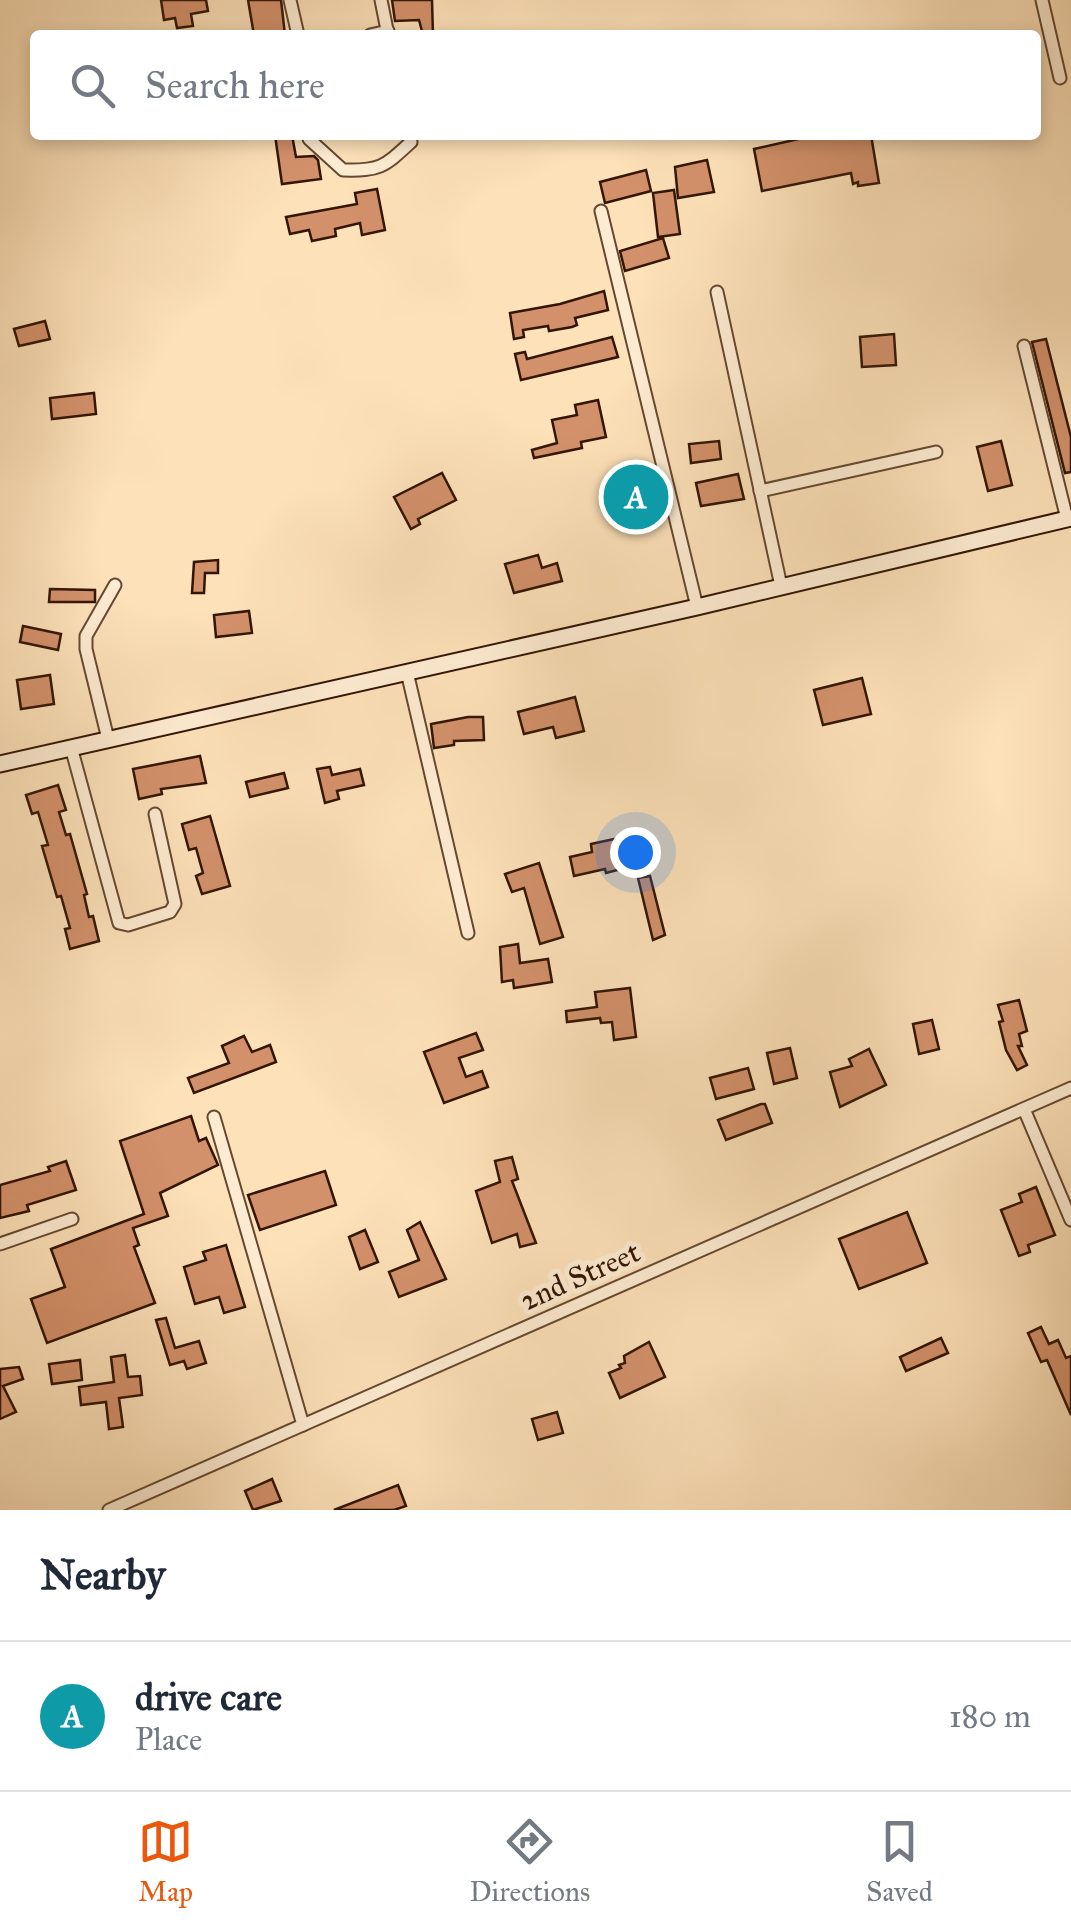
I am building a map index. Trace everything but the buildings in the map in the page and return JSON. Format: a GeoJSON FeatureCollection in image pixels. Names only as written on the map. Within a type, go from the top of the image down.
{"type":"FeatureCollection","features":[{"type":"Feature","properties":{"kind":"main road"},"geometry":{"type":"LineString","coordinates":[[0,764],[697,607],[1069,518]]}},
{"type":"Feature","properties":{"kind":"street"},"geometry":{"type":"LineString","coordinates":[[290,0],[297,30]]}},
{"type":"Feature","properties":{"kind":"street"},"geometry":{"type":"LineString","coordinates":[[381,0],[387,30]]}},
{"type":"Feature","properties":{"kind":"street"},"geometry":{"type":"LineString","coordinates":[[1042,0],[1060,78]]}},
{"type":"Feature","properties":{"kind":"street"},"geometry":{"type":"LineString","coordinates":[[309,140],[343,170],[368,171],[384,168],[410,140]]}},
{"type":"Feature","properties":{"kind":"street"},"geometry":{"type":"LineString","coordinates":[[600,211],[697,607]]}},
{"type":"Feature","properties":{"kind":"street"},"geometry":{"type":"LineString","coordinates":[[717,292],[781,586]]}},
{"type":"Feature","properties":{"kind":"street"},"geometry":{"type":"LineString","coordinates":[[1024,346],[1069,518]]}},
{"type":"Feature","properties":{"kind":"street"},"geometry":{"type":"LineString","coordinates":[[760,491],[936,452]]}},
{"type":"Feature","properties":{"kind":"street"},"geometry":{"type":"LineString","coordinates":[[108,739],[86,636],[114,585]]}},
{"type":"Feature","properties":{"kind":"street"},"geometry":{"type":"LineString","coordinates":[[407,672],[468,933]]}},
{"type":"Feature","properties":{"kind":"street"},"geometry":{"type":"LineString","coordinates":[[71,748],[119,923],[128,925],[170,912],[174,904],[155,814]]}},
{"type":"Feature","properties":{"kind":"street","name":"2nd Street"},"geometry":{"type":"LineString","coordinates":[[109,1510],[1071,1088]]}},
{"type":"Feature","properties":{"kind":"street"},"geometry":{"type":"LineString","coordinates":[[1024,1109],[1071,1220]]}},
{"type":"Feature","properties":{"kind":"street"},"geometry":{"type":"LineString","coordinates":[[214,1117],[303,1425]]}},
{"type":"Feature","properties":{"kind":"street"},"geometry":{"type":"LineString","coordinates":[[0,1244],[72,1219]]}},
{"type":"Feature","properties":{"kind":"place","name":"drive care"},"geometry":{"type":"Point","coordinates":[636,497]}}]}
